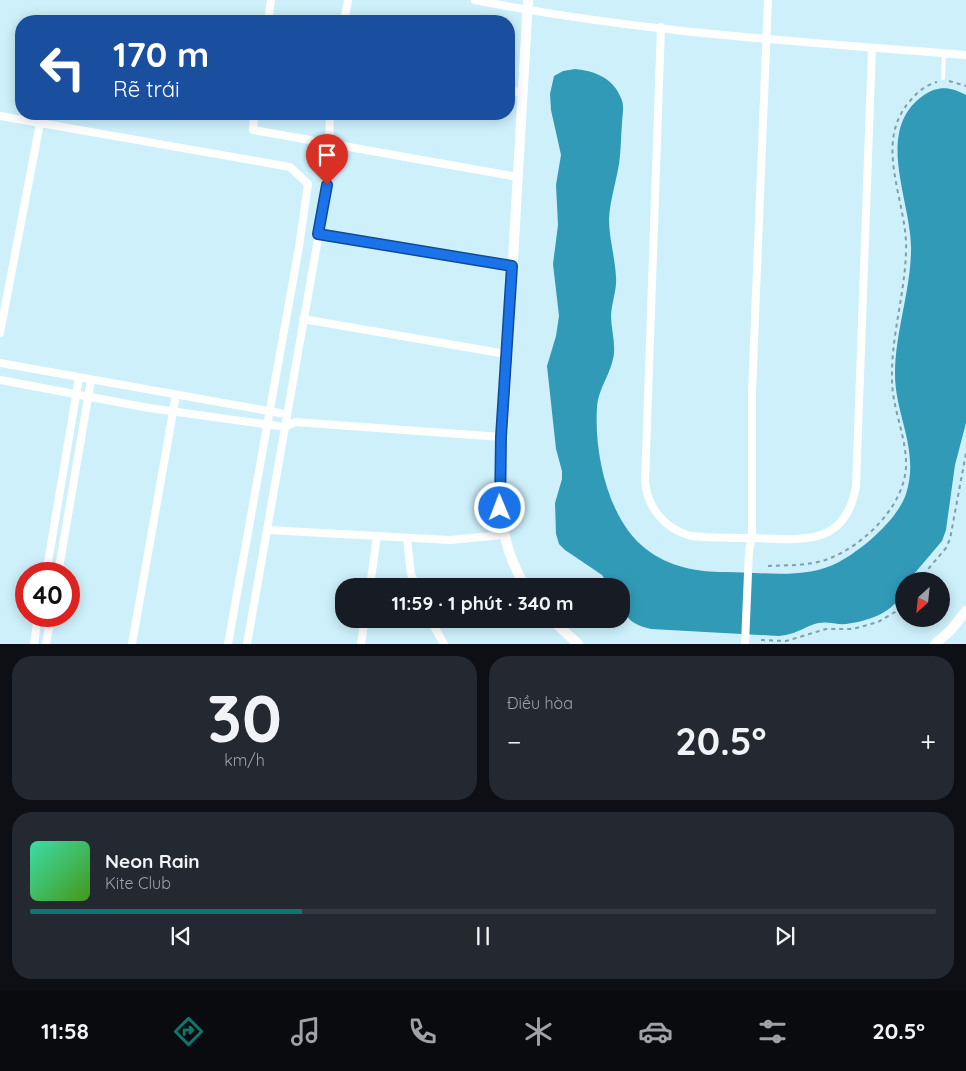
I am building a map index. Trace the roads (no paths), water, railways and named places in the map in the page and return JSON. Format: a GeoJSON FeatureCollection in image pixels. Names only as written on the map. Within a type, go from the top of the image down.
{"type":"FeatureCollection","features":[{"type":"Feature","properties":{"kind":"street"},"geometry":{"type":"LineString","coordinates":[[269,15],[272,0]]}},
{"type":"Feature","properties":{"kind":"street"},"geometry":{"type":"LineString","coordinates":[[345,15],[348,0]]}},
{"type":"Feature","properties":{"kind":"street"},"geometry":{"type":"LineString","coordinates":[[475,0],[528,5],[662,27],[872,48],[966,55]]}},
{"type":"Feature","properties":{"kind":"street"},"geometry":{"type":"LineString","coordinates":[[746,644],[749,550],[752,538],[752,391],[768,38],[768,0]]}},
{"type":"Feature","properties":{"kind":"street"},"geometry":{"type":"LineString","coordinates":[[521,578],[510,557],[503,535],[500,484],[501,437],[528,5]]}},
{"type":"Feature","properties":{"kind":"street"},"geometry":{"type":"LineString","coordinates":[[662,27],[646,491],[651,506],[660,519],[682,534],[702,537],[806,540],[819,537],[843,520],[854,497],[856,486],[872,48]]}},
{"type":"Feature","properties":{"kind":"street"},"geometry":{"type":"LineString","coordinates":[[515,91],[522,93]]}},
{"type":"Feature","properties":{"kind":"street"},"geometry":{"type":"LineString","coordinates":[[0,116],[15,119]]}},
{"type":"Feature","properties":{"kind":"street"},"geometry":{"type":"LineString","coordinates":[[23,120],[290,167],[308,184],[299,247],[228,644]]}},
{"type":"Feature","properties":{"kind":"street"},"geometry":{"type":"LineString","coordinates":[[254,120],[253,130],[518,177]]}},
{"type":"Feature","properties":{"kind":"street"},"geometry":{"type":"LineString","coordinates":[[247,644],[268,530],[283,414],[303,319],[333,153],[329,144],[330,120]]}},
{"type":"Feature","properties":{"kind":"street"},"geometry":{"type":"LineString","coordinates":[[0,333],[40,123]]}},
{"type":"Feature","properties":{"kind":"street"},"geometry":{"type":"LineString","coordinates":[[318,234],[512,266]]}},
{"type":"Feature","properties":{"kind":"street"},"geometry":{"type":"LineString","coordinates":[[303,319],[506,354]]}},
{"type":"Feature","properties":{"kind":"street"},"geometry":{"type":"LineString","coordinates":[[0,364],[269,411],[283,414],[296,422]]}},
{"type":"Feature","properties":{"kind":"street"},"geometry":{"type":"LineString","coordinates":[[48,562],[79,378]]}},
{"type":"Feature","properties":{"kind":"street"},"geometry":{"type":"LineString","coordinates":[[0,380],[88,397],[282,427],[296,422],[501,437]]}},
{"type":"Feature","properties":{"kind":"street"},"geometry":{"type":"LineString","coordinates":[[60,562],[91,380]]}},
{"type":"Feature","properties":{"kind":"street"},"geometry":{"type":"LineString","coordinates":[[132,644],[176,395]]}},
{"type":"Feature","properties":{"kind":"street"},"geometry":{"type":"LineString","coordinates":[[58,504],[70,506]]}},
{"type":"Feature","properties":{"kind":"street"},"geometry":{"type":"LineString","coordinates":[[268,530],[450,540],[503,535]]}},
{"type":"Feature","properties":{"kind":"street"},"geometry":{"type":"LineString","coordinates":[[371,578],[378,536]]}},
{"type":"Feature","properties":{"kind":"street"},"geometry":{"type":"LineString","coordinates":[[407,538],[413,578]]}},
{"type":"Feature","properties":{"kind":"street"},"geometry":{"type":"LineString","coordinates":[[935,644],[950,631],[966,611]]}},
{"type":"Feature","properties":{"kind":"street"},"geometry":{"type":"LineString","coordinates":[[34,644],[36,627]]}},
{"type":"Feature","properties":{"kind":"street"},"geometry":{"type":"LineString","coordinates":[[46,644],[49,627]]}},
{"type":"Feature","properties":{"kind":"street"},"geometry":{"type":"LineString","coordinates":[[361,644],[364,628]]}},
{"type":"Feature","properties":{"kind":"street"},"geometry":{"type":"LineString","coordinates":[[435,628],[444,644]]}},
{"type":"Feature","properties":{"kind":"street"},"geometry":{"type":"LineString","coordinates":[[561,628],[578,644]]}},
{"type":"Feature","properties":{"kind":"lane"},"geometry":{"type":"LineString","coordinates":[[944,53],[944,79]]}},
{"type":"Feature","properties":{"kind":"water"},"geometry":{"type":"Polygon","coordinates":[[[575,69],[602,77],[618,91],[623,104],[620,156],[609,219],[616,277],[611,315],[614,353],[597,408],[598,445],[606,484],[613,504],[622,521],[646,549],[674,564],[715,572],[784,574],[826,568],[839,562],[868,542],[887,524],[902,504],[910,478],[910,463],[909,448],[896,389],[895,374],[897,343],[908,283],[911,252],[910,233],[899,169],[898,148],[900,128],[909,110],[929,92],[945,88],[966,95],[966,423],[955,465],[946,530],[942,541],[916,572],[895,572],[895,604],[884,612],[875,617],[855,622],[843,624],[819,623],[792,634],[779,636],[651,629],[630,619],[630,578],[604,578],[559,544],[556,534],[555,503],[562,479],[562,471],[556,449],[547,366],[556,336],[559,316],[553,264],[558,225],[556,185],[561,155],[551,110],[550,94],[554,76],[563,71],[575,69]]]}}]}
